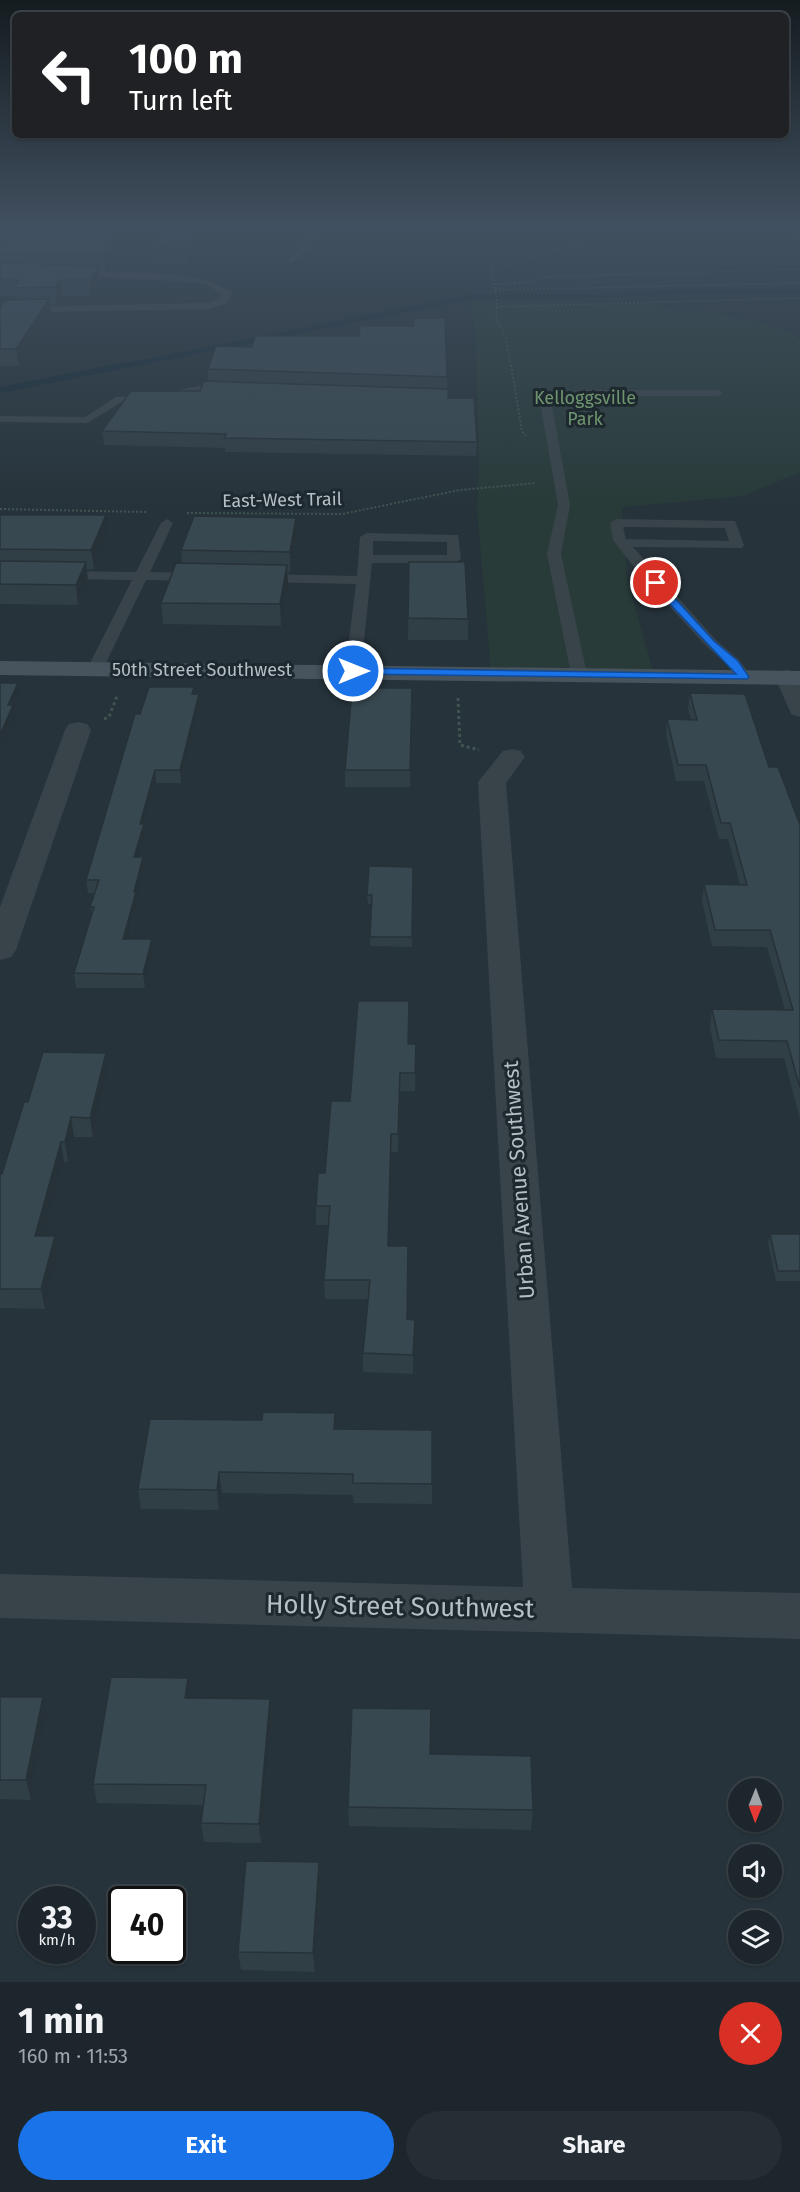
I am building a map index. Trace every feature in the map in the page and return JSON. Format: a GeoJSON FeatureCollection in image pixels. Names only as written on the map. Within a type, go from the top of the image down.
{"type":"FeatureCollection","features":[{"type":"Feature","properties":{"kind":"street","name":"50th Street Southwest"},"geometry":{"type":"LineString","coordinates":[[0,668],[793,677]]}},
{"type":"Feature","properties":{"kind":"street"},"geometry":{"type":"LineString","coordinates":[[793,677],[800,709]]}},
{"type":"Feature","properties":{"kind":"street"},"geometry":{"type":"LineString","coordinates":[[0,950],[78,729]]}},
{"type":"Feature","properties":{"kind":"street","name":"Urban Avenue Southwest"},"geometry":{"type":"LineString","coordinates":[[512,757],[492,782],[549,1610]]}},
{"type":"Feature","properties":{"kind":"street","name":"Holly Street Southwest"},"geometry":{"type":"LineString","coordinates":[[0,1596],[800,1616]]}},
{"type":"Feature","properties":{"kind":"lane"},"geometry":{"type":"LineString","coordinates":[[0,419],[87,420],[120,399],[156,398],[179,392],[208,389],[239,390]]}},
{"type":"Feature","properties":{"kind":"lane"},"geometry":{"type":"LineString","coordinates":[[579,674],[554,554],[564,506],[545,402],[547,398],[577,393],[718,393]]}},
{"type":"Feature","properties":{"kind":"lane"},"geometry":{"type":"LineString","coordinates":[[622,543],[737,545],[730,524],[616,523],[622,543],[642,568],[711,643],[734,663],[744,677]]}},
{"type":"Feature","properties":{"kind":"lane"},"geometry":{"type":"LineString","coordinates":[[95,669],[167,524]]}},
{"type":"Feature","properties":{"kind":"lane"},"geometry":{"type":"LineString","coordinates":[[353,671],[367,537],[453,538],[454,559],[366,559]]}},
{"type":"Feature","properties":{"kind":"lane"},"geometry":{"type":"LineString","coordinates":[[47,575],[212,578]]}},
{"type":"Feature","properties":{"kind":"lane"},"geometry":{"type":"LineString","coordinates":[[247,578],[364,580]]}},
{"type":"Feature","properties":{"kind":"path"},"geometry":{"type":"LineString","coordinates":[[497,320],[506,339],[522,431],[539,447],[552,450]]}},
{"type":"Feature","properties":{"kind":"path","name":"East-West Trail"},"geometry":{"type":"LineString","coordinates":[[177,513],[299,516],[342,514],[460,490],[500,485],[561,482]]}},
{"type":"Feature","properties":{"kind":"path"},"geometry":{"type":"LineString","coordinates":[[0,508],[154,512]]}},
{"type":"Feature","properties":{"kind":"path"},"geometry":{"type":"LineString","coordinates":[[78,729],[109,717],[127,670]]}},
{"type":"Feature","properties":{"kind":"path"},"geometry":{"type":"LineString","coordinates":[[456,672],[459,745],[512,757]]}},
{"type":"Feature","properties":{"kind":"green space","name":"Kelloggsville Park"},"geometry":{"type":"Polygon","coordinates":[[[474,320],[752,320],[781,329],[800,339],[800,472],[743,496],[622,507],[627,578],[654,675],[491,672],[477,508],[479,465],[474,320]]]}},
{"type":"Feature","properties":{"kind":"building"},"geometry":{"type":"Polygon","coordinates":[[[0,320],[35,320],[16,349],[0,349],[0,320]]]}},
{"type":"Feature","properties":{"kind":"building"},"geometry":{"type":"Polygon","coordinates":[[[414,320],[445,320],[447,377],[208,369],[216,346],[252,347],[255,336],[359,336],[360,326],[414,326],[414,320]]]}},
{"type":"Feature","properties":{"kind":"building"},"geometry":{"type":"Polygon","coordinates":[[[204,381],[448,389],[448,398],[474,398],[477,442],[224,438],[226,434],[102,431],[131,391],[200,391],[204,381]]]}},
{"type":"Feature","properties":{"kind":"building"},"geometry":{"type":"Polygon","coordinates":[[[0,515],[106,515],[91,550],[0,549],[0,515]]]}},
{"type":"Feature","properties":{"kind":"building"},"geometry":{"type":"Polygon","coordinates":[[[194,516],[296,518],[290,552],[181,550],[194,516]]]}},
{"type":"Feature","properties":{"kind":"building"},"geometry":{"type":"Polygon","coordinates":[[[0,561],[86,562],[76,585],[0,584],[0,561]]]}},
{"type":"Feature","properties":{"kind":"building"},"geometry":{"type":"Polygon","coordinates":[[[409,562],[465,562],[468,619],[408,618],[409,562]]]}},
{"type":"Feature","properties":{"kind":"building"},"geometry":{"type":"Polygon","coordinates":[[[176,563],[287,565],[280,604],[161,603],[176,563]]]}},
{"type":"Feature","properties":{"kind":"building"},"geometry":{"type":"Polygon","coordinates":[[[0,683],[18,683],[8,705],[13,705],[0,735],[0,683]]]}},
{"type":"Feature","properties":{"kind":"building"},"geometry":{"type":"Polygon","coordinates":[[[149,687],[194,687],[192,694],[199,694],[180,770],[155,770],[140,824],[144,824],[134,857],[143,857],[123,939],[152,939],[143,974],[74,973],[94,907],[90,907],[99,880],[86,880],[135,714],[140,714],[149,687]]]}},
{"type":"Feature","properties":{"kind":"building"},"geometry":{"type":"Polygon","coordinates":[[[358,688],[412,688],[410,770],[345,770],[352,691],[357,691],[358,688]]]}},
{"type":"Feature","properties":{"kind":"building"},"geometry":{"type":"Polygon","coordinates":[[[690,693],[745,694],[769,767],[778,767],[800,825],[800,1088],[787,1041],[719,1040],[712,1009],[793,1010],[770,930],[715,930],[704,884],[747,885],[730,823],[721,823],[706,765],[678,765],[667,719],[697,720],[690,693]]]}},
{"type":"Feature","properties":{"kind":"building"},"geometry":{"type":"Polygon","coordinates":[[[369,866],[413,867],[412,937],[370,937],[372,895],[367,895],[369,866]]]}},
{"type":"Feature","properties":{"kind":"building"},"geometry":{"type":"Polygon","coordinates":[[[358,1001],[409,1001],[408,1044],[416,1044],[415,1073],[400,1073],[398,1134],[391,1134],[388,1246],[408,1246],[407,1319],[415,1320],[413,1355],[363,1353],[370,1280],[324,1280],[330,1206],[316,1206],[318,1173],[325,1173],[331,1101],[350,1101],[358,1001]]]}},
{"type":"Feature","properties":{"kind":"building"},"geometry":{"type":"Polygon","coordinates":[[[43,1052],[106,1053],[90,1118],[71,1117],[65,1142],[61,1142],[35,1236],[55,1236],[41,1289],[0,1289],[0,1174],[2,1174],[24,1102],[28,1102],[43,1052]]]}},
{"type":"Feature","properties":{"kind":"building"},"geometry":{"type":"Polygon","coordinates":[[[770,1234],[800,1234],[800,1271],[778,1271],[770,1234]]]}},
{"type":"Feature","properties":{"kind":"building"},"geometry":{"type":"Polygon","coordinates":[[[263,1412],[335,1413],[334,1429],[432,1430],[432,1484],[353,1483],[353,1474],[219,1472],[217,1490],[138,1489],[150,1419],[262,1420],[263,1412]]]}},
{"type":"Feature","properties":{"kind":"building"},"geometry":{"type":"Polygon","coordinates":[[[111,1677],[188,1678],[185,1698],[270,1699],[259,1824],[201,1823],[206,1785],[93,1784],[111,1677]]]}},
{"type":"Feature","properties":{"kind":"building"},"geometry":{"type":"Polygon","coordinates":[[[0,1697],[43,1697],[26,1780],[0,1780],[0,1697]]]}},
{"type":"Feature","properties":{"kind":"building"},"geometry":{"type":"Polygon","coordinates":[[[352,1708],[431,1709],[430,1754],[531,1756],[533,1810],[348,1807],[352,1708]]]}},
{"type":"Feature","properties":{"kind":"building"},"geometry":{"type":"Polygon","coordinates":[[[246,1861],[319,1862],[313,1953],[238,1952],[246,1861]]]}},
{"type":"Feature","properties":{"kind":"waterway"},"geometry":{"type":"LineString","coordinates":[[118,367],[352,320]]}},
{"type":"Feature","properties":{"kind":"waterway"},"geometry":{"type":"LineString","coordinates":[[0,390],[126,365]]}},
{"type":"Feature","properties":{"kind":"route"},"geometry":{"type":"LineString","coordinates":[[353,671],[744,677],[734,663],[711,643],[656,583]]}}]}
